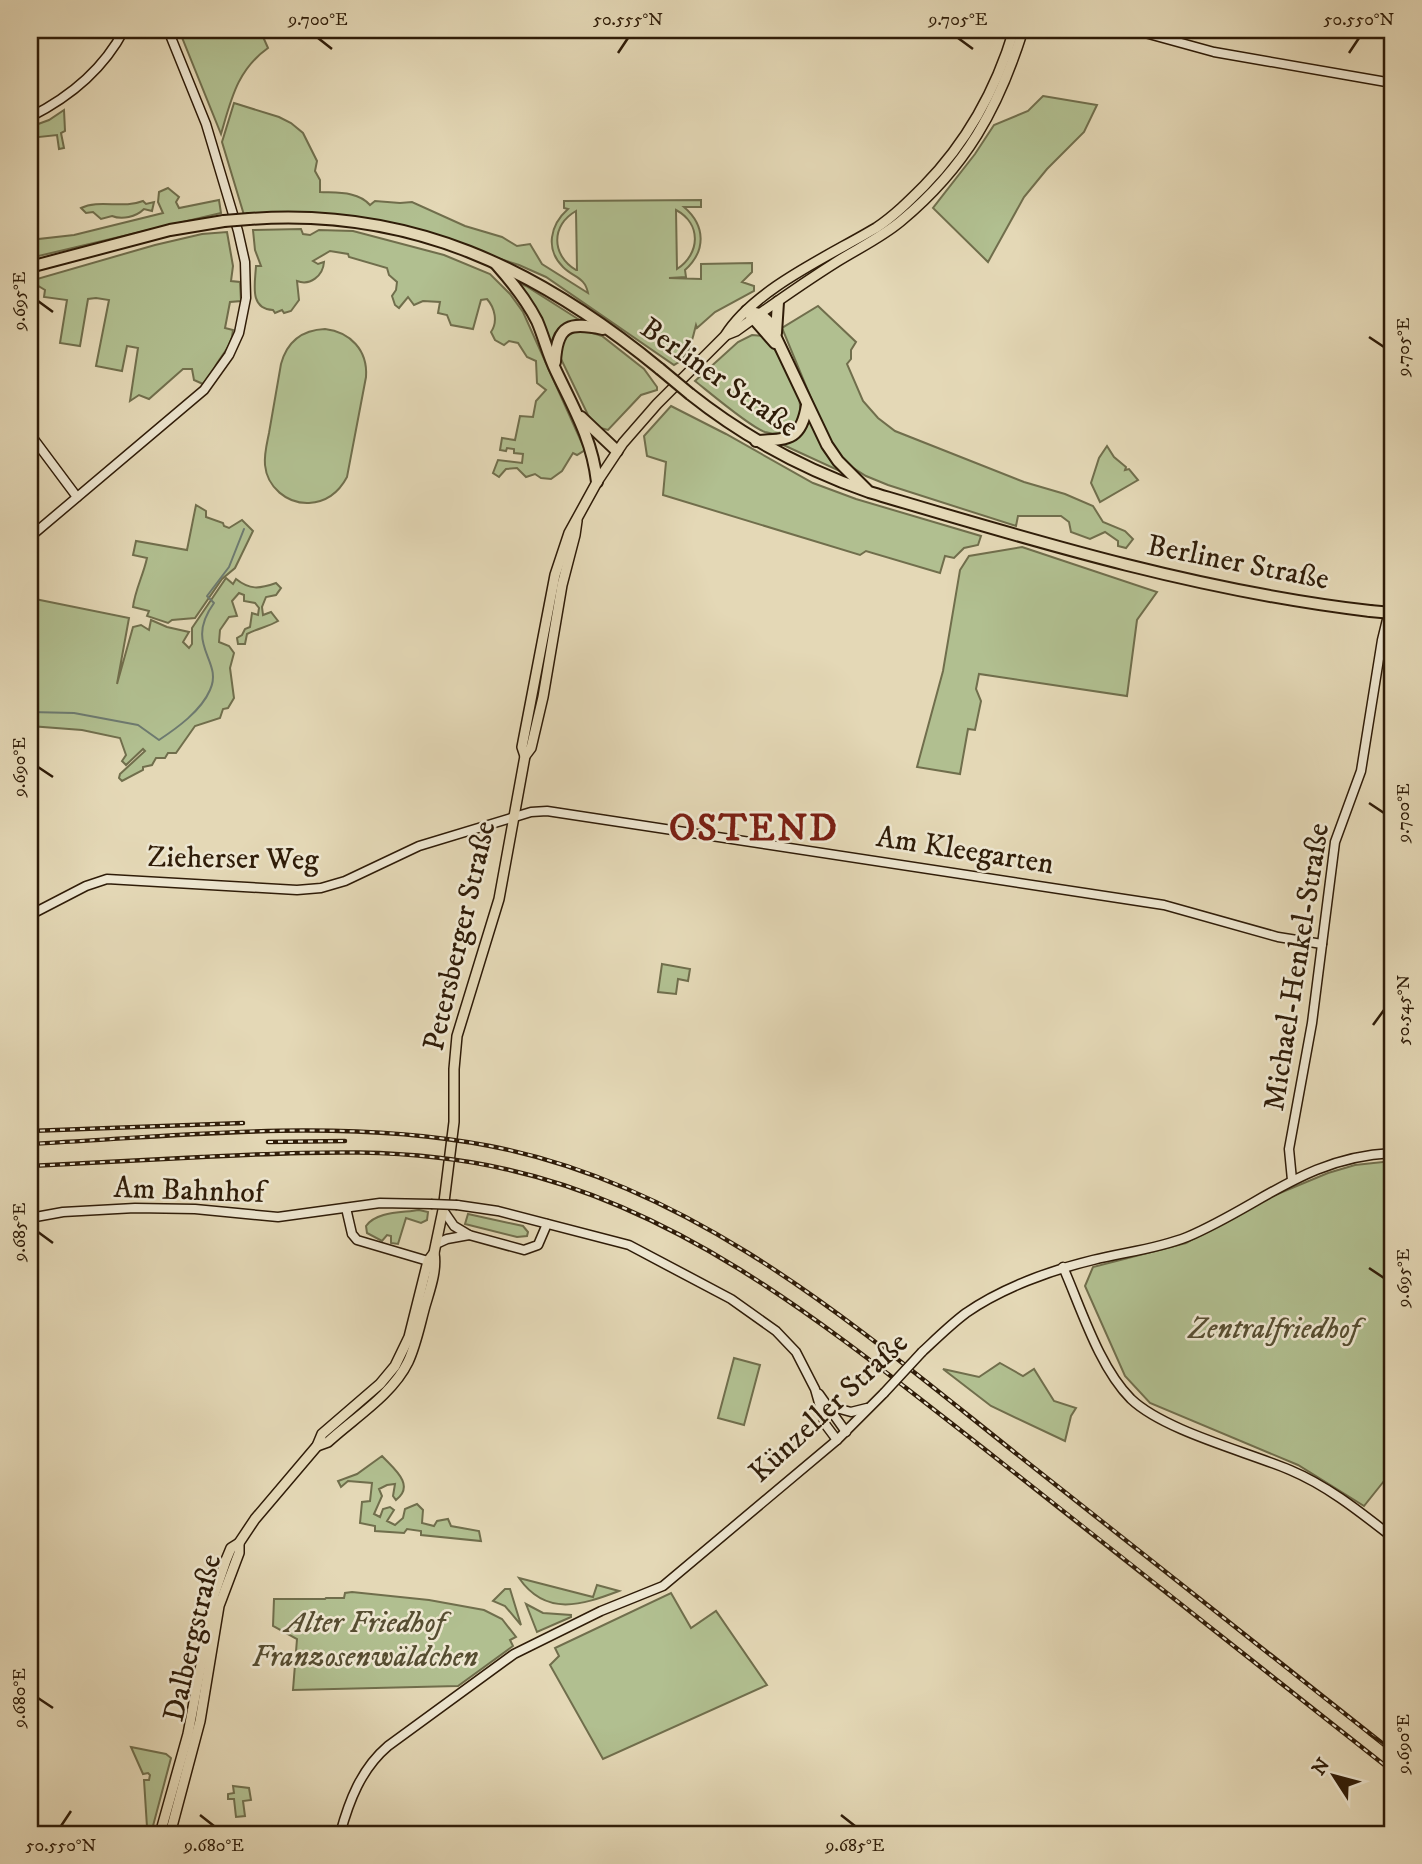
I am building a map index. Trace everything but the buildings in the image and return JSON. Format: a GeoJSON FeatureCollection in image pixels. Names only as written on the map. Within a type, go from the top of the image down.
{"type":"FeatureCollection","features":[{"type":"Feature","properties":{"kind":"highway","name":"Berliner Straße"},"geometry":{"type":"LineString","coordinates":[[30,267],[170,230],[224,221],[310,217],[384,226],[442,241],[495,261],[540,284],[609,330],[690,394],[756,440],[813,471],[869,492],[1051,545],[1181,579],[1287,600],[1392,613]]}},
{"type":"Feature","properties":{"kind":"highway"},"geometry":{"type":"LineString","coordinates":[[495,261],[531,309],[587,435],[593,451],[597,481]]}},
{"type":"Feature","properties":{"kind":"highway"},"geometry":{"type":"LineString","coordinates":[[776,335],[778,302]]}},
{"type":"Feature","properties":{"kind":"highway"},"geometry":{"type":"LineString","coordinates":[[754,314],[768,321],[776,335],[832,453],[869,492]]}},
{"type":"Feature","properties":{"kind":"highway"},"geometry":{"type":"LineString","coordinates":[[754,314],[785,356]]}},
{"type":"Feature","properties":{"kind":"highway"},"geometry":{"type":"LineString","coordinates":[[555,368],[556,344],[563,331],[578,325],[609,330]]}},
{"type":"Feature","properties":{"kind":"highway"},"geometry":{"type":"LineString","coordinates":[[756,440],[785,439],[796,433],[804,422],[807,405]]}},
{"type":"Feature","properties":{"kind":"highway"},"geometry":{"type":"LineString","coordinates":[[577,414],[617,451]]}},
{"type":"Feature","properties":{"kind":"highway"},"geometry":{"type":"LineString","coordinates":[[587,435],[605,449],[617,451]]}},
{"type":"Feature","properties":{"kind":"main road"},"geometry":{"type":"LineString","coordinates":[[30,117],[59,101],[87,79],[114,48],[124,30]]}},
{"type":"Feature","properties":{"kind":"main road"},"geometry":{"type":"LineString","coordinates":[[30,537],[204,390],[229,355],[245,310],[244,262],[238,231],[206,124],[167,30]]}},
{"type":"Feature","properties":{"kind":"main road","name":"Petersberger Straße"},"geometry":{"type":"LineString","coordinates":[[239,1544],[255,1519],[317,1446],[328,1442],[385,1392],[403,1371],[411,1354],[435,1263],[433,1253],[443,1210],[454,1122],[457,1036],[499,899],[525,756],[522,747],[555,575],[569,533],[597,481],[617,451],[657,404],[725,336],[754,314],[785,281],[884,222],[931,179],[955,152],[982,112],[1014,30]]}},
{"type":"Feature","properties":{"kind":"main road","name":"Petersberger Straße"},"geometry":{"type":"LineString","coordinates":[[754,314],[778,302],[900,222],[949,173],[975,141],[988,118],[1023,30]]}},
{"type":"Feature","properties":{"kind":"main road"},"geometry":{"type":"LineString","coordinates":[[1134,30],[1214,52],[1392,83]]}},
{"type":"Feature","properties":{"kind":"main road"},"geometry":{"type":"LineString","coordinates":[[30,434],[77,497]]}},
{"type":"Feature","properties":{"kind":"main road","name":"Michael-Henkel-Straße"},"geometry":{"type":"LineString","coordinates":[[1292,1180],[1289,1149],[1312,1023],[1335,842],[1363,765],[1382,642],[1392,599]]}},
{"type":"Feature","properties":{"kind":"main road","name":"Am Kleegarten"},"geometry":{"type":"LineString","coordinates":[[514,817],[535,811],[557,812],[1152,903],[1190,910],[1278,937],[1322,944]]}},
{"type":"Feature","properties":{"kind":"main road","name":"Zieherser Weg"},"geometry":{"type":"LineString","coordinates":[[30,915],[86,886],[107,879],[287,889],[321,888],[345,881],[419,846],[514,817]]}},
{"type":"Feature","properties":{"kind":"main road","name":"Künzeller Straße"},"geometry":{"type":"LineString","coordinates":[[340,1834],[357,1786],[371,1763],[388,1746],[514,1654],[601,1611],[663,1586],[846,1432],[922,1352],[967,1313],[1023,1283],[1063,1267],[1179,1240],[1309,1172],[1350,1159],[1392,1153]]}},
{"type":"Feature","properties":{"kind":"main road","name":"Am Bahnhof"},"geometry":{"type":"LineString","coordinates":[[30,1218],[63,1212],[123,1208],[195,1209],[278,1217],[380,1203],[457,1205],[498,1211],[629,1245],[731,1299],[785,1339],[800,1357],[815,1389]]}},
{"type":"Feature","properties":{"kind":"main road"},"geometry":{"type":"LineString","coordinates":[[346,1208],[351,1231],[357,1240],[433,1253],[449,1238],[469,1235]]}},
{"type":"Feature","properties":{"kind":"main road"},"geometry":{"type":"LineString","coordinates":[[443,1210],[454,1226],[469,1235],[527,1250],[538,1245],[547,1224]]}},
{"type":"Feature","properties":{"kind":"main road"},"geometry":{"type":"LineString","coordinates":[[1063,1267],[1111,1374],[1137,1404],[1163,1420],[1317,1483],[1392,1537]]}},
{"type":"Feature","properties":{"kind":"main road"},"geometry":{"type":"LineString","coordinates":[[815,1389],[846,1432]]}},
{"type":"Feature","properties":{"kind":"main road"},"geometry":{"type":"LineString","coordinates":[[815,1389],[825,1424],[837,1440]]}},
{"type":"Feature","properties":{"kind":"main road"},"geometry":{"type":"LineString","coordinates":[[829,1406],[851,1412],[870,1407]]}},
{"type":"Feature","properties":{"kind":"main road","name":"Dalbergstraße"},"geometry":{"type":"LineString","coordinates":[[160,1834],[188,1734],[216,1588],[231,1548],[239,1544],[239,1553],[228,1578],[218,1613],[200,1721],[170,1834]]}},
{"type":"Feature","properties":{"kind":"green space"},"geometry":{"type":"Polygon","coordinates":[[[179,30],[260,30],[268,48],[242,76],[221,134],[179,30]]]}},
{"type":"Feature","properties":{"kind":"green space"},"geometry":{"type":"Polygon","coordinates":[[[1043,96],[1097,105],[1084,132],[1024,197],[988,262],[933,208],[994,125],[1028,111],[1043,96]]]}},
{"type":"Feature","properties":{"kind":"green space"},"geometry":{"type":"Polygon","coordinates":[[[234,103],[279,117],[303,133],[317,161],[315,171],[320,180],[320,192],[353,195],[370,205],[375,201],[412,202],[465,226],[502,237],[517,246],[530,244],[542,264],[588,293],[579,278],[563,267],[554,253],[554,230],[568,209],[564,208],[564,201],[701,200],[701,207],[684,207],[700,230],[697,255],[685,270],[686,277],[669,278],[701,279],[701,264],[752,263],[752,272],[742,282],[754,286],[754,291],[715,312],[697,328],[696,325],[686,353],[674,365],[546,277],[519,265],[414,231],[342,217],[275,213],[244,215],[222,142],[234,103]],[[676,210],[677,269],[690,255],[695,239],[690,223],[676,210]],[[576,211],[562,224],[557,240],[562,256],[577,270],[576,211]]]}},
{"type":"Feature","properties":{"kind":"green space"},"geometry":{"type":"Polygon","coordinates":[[[64,110],[65,131],[61,133],[64,148],[59,149],[57,135],[30,138],[30,127],[49,120],[64,110]]]}},
{"type":"Feature","properties":{"kind":"green space"},"geometry":{"type":"Polygon","coordinates":[[[168,188],[179,197],[176,202],[179,208],[219,200],[221,213],[30,258],[30,240],[74,235],[163,213],[158,202],[159,192],[168,188]]]}},
{"type":"Feature","properties":{"kind":"green space"},"geometry":{"type":"Polygon","coordinates":[[[143,201],[146,204],[154,202],[152,211],[144,209],[124,218],[112,216],[101,219],[93,212],[86,213],[81,208],[95,204],[143,201]]]}},
{"type":"Feature","properties":{"kind":"green space"},"geometry":{"type":"Polygon","coordinates":[[[301,229],[303,234],[310,235],[319,230],[353,231],[444,255],[490,274],[523,312],[585,450],[577,455],[573,453],[562,471],[551,479],[535,474],[526,477],[517,468],[506,469],[499,477],[493,473],[498,460],[522,463],[523,454],[514,453],[514,449],[500,450],[502,438],[515,440],[520,416],[533,417],[536,401],[546,390],[537,383],[536,361],[527,357],[518,343],[509,341],[504,345],[495,340],[491,332],[495,315],[487,299],[481,300],[473,329],[451,325],[447,315],[438,313],[440,302],[423,301],[414,305],[408,297],[399,308],[395,305],[392,296],[397,282],[389,275],[387,268],[349,257],[348,254],[330,251],[313,261],[318,264],[324,262],[315,279],[297,281],[299,300],[291,311],[284,313],[282,310],[275,313],[265,309],[255,294],[256,266],[261,266],[255,250],[253,230],[301,229]]]}},
{"type":"Feature","properties":{"kind":"green space"},"geometry":{"type":"Polygon","coordinates":[[[227,232],[233,266],[231,281],[240,282],[241,301],[230,302],[225,328],[233,330],[230,344],[211,379],[203,384],[194,380],[192,369],[183,369],[149,399],[139,395],[130,401],[138,348],[127,346],[122,371],[96,366],[109,300],[88,299],[80,346],[60,343],[67,300],[44,297],[45,290],[30,281],[155,245],[202,234],[227,232]]]}},
{"type":"Feature","properties":{"kind":"green space"},"geometry":{"type":"Polygon","coordinates":[[[519,283],[578,319],[559,328],[551,342],[519,283]]]}},
{"type":"Feature","properties":{"kind":"green space"},"geometry":{"type":"Polygon","coordinates":[[[818,306],[856,342],[847,364],[863,401],[878,418],[895,431],[1093,506],[1103,522],[1125,531],[1133,539],[1126,548],[1118,546],[1118,541],[1105,532],[1090,539],[1071,532],[1069,522],[1061,516],[1018,516],[1016,526],[888,485],[847,464],[827,437],[782,328],[818,306]]]}},
{"type":"Feature","properties":{"kind":"green space"},"geometry":{"type":"Polygon","coordinates":[[[325,329],[342,334],[356,344],[364,359],[366,377],[347,477],[336,492],[326,498],[301,503],[279,493],[274,487],[267,473],[265,453],[281,364],[287,349],[303,335],[325,329]]]}},
{"type":"Feature","properties":{"kind":"green space"},"geometry":{"type":"Polygon","coordinates":[[[580,329],[602,336],[644,369],[657,387],[657,390],[641,395],[608,430],[597,427],[588,415],[561,359],[560,349],[565,337],[580,329]]]}},
{"type":"Feature","properties":{"kind":"green space"},"geometry":{"type":"Polygon","coordinates":[[[752,335],[764,336],[771,344],[798,393],[799,417],[791,429],[781,434],[758,429],[695,381],[738,342],[752,335]]]}},
{"type":"Feature","properties":{"kind":"green space"},"geometry":{"type":"Polygon","coordinates":[[[671,406],[813,483],[856,499],[981,536],[978,545],[964,548],[954,558],[945,556],[940,573],[866,551],[860,555],[663,495],[666,462],[647,456],[644,436],[671,406]]]}},
{"type":"Feature","properties":{"kind":"green space"},"geometry":{"type":"Polygon","coordinates":[[[810,419],[844,473],[779,443],[799,437],[810,419]]]}},
{"type":"Feature","properties":{"kind":"green space"},"geometry":{"type":"Polygon","coordinates":[[[1107,446],[1114,457],[1126,467],[1125,470],[1129,469],[1138,480],[1100,502],[1091,483],[1099,458],[1107,446]]]}},
{"type":"Feature","properties":{"kind":"green space"},"geometry":{"type":"Polygon","coordinates":[[[196,505],[206,511],[206,517],[223,523],[224,526],[229,528],[242,520],[253,531],[235,568],[222,579],[195,618],[172,620],[168,623],[147,616],[149,611],[133,607],[147,558],[133,555],[136,541],[187,550],[196,505]]]}},
{"type":"Feature","properties":{"kind":"green space"},"geometry":{"type":"Polygon","coordinates":[[[1022,547],[1157,592],[1137,620],[1127,696],[979,674],[976,689],[981,701],[975,730],[968,729],[960,774],[917,767],[943,671],[960,570],[969,556],[1022,547]]]}},
{"type":"Feature","properties":{"kind":"green space"},"geometry":{"type":"Polygon","coordinates":[[[226,578],[233,584],[236,579],[255,587],[276,583],[281,588],[276,595],[266,597],[262,607],[263,615],[271,612],[278,621],[247,634],[245,644],[238,644],[237,638],[250,627],[252,613],[258,615],[259,608],[255,603],[244,601],[244,595],[239,593],[232,601],[237,616],[229,617],[220,630],[219,642],[229,646],[234,653],[230,668],[234,698],[228,708],[223,709],[220,718],[195,726],[176,753],[168,753],[165,758],[156,758],[152,765],[143,767],[143,770],[122,781],[120,774],[145,751],[143,749],[126,765],[122,761],[126,755],[120,738],[82,730],[30,726],[30,598],[129,618],[117,684],[133,627],[141,625],[149,630],[151,620],[189,632],[183,642],[189,648],[192,644],[192,628],[226,578]]]}},
{"type":"Feature","properties":{"kind":"green space"},"geometry":{"type":"Polygon","coordinates":[[[662,964],[690,969],[688,981],[678,979],[676,994],[658,992],[662,964]]]}},
{"type":"Feature","properties":{"kind":"green space","name":"Zentralfriedhof"},"geometry":{"type":"Polygon","coordinates":[[[1392,1161],[1392,1471],[1364,1506],[1298,1465],[1150,1403],[1125,1376],[1085,1286],[1093,1267],[1186,1243],[1263,1200],[1328,1173],[1355,1165],[1392,1161]]]}},
{"type":"Feature","properties":{"kind":"green space"},"geometry":{"type":"Polygon","coordinates":[[[419,1210],[428,1212],[427,1220],[421,1223],[406,1218],[398,1244],[391,1243],[391,1236],[387,1235],[382,1241],[367,1233],[366,1226],[377,1218],[419,1210]]]}},
{"type":"Feature","properties":{"kind":"green space"},"geometry":{"type":"Polygon","coordinates":[[[468,1214],[523,1226],[528,1232],[527,1236],[517,1237],[465,1224],[468,1214]]]}},
{"type":"Feature","properties":{"kind":"green space"},"geometry":{"type":"Polygon","coordinates":[[[734,1358],[760,1365],[744,1425],[718,1418],[734,1358]]]}},
{"type":"Feature","properties":{"kind":"green space"},"geometry":{"type":"Polygon","coordinates":[[[1000,1363],[1023,1376],[1034,1369],[1054,1401],[1076,1408],[1071,1416],[1065,1441],[991,1406],[943,1369],[979,1377],[1000,1363]]]}},
{"type":"Feature","properties":{"kind":"green space"},"geometry":{"type":"Polygon","coordinates":[[[382,1456],[397,1471],[404,1488],[396,1500],[393,1496],[395,1484],[379,1489],[382,1496],[374,1514],[380,1517],[383,1509],[390,1507],[394,1510],[387,1521],[395,1525],[403,1518],[405,1509],[417,1504],[423,1510],[422,1523],[434,1526],[437,1521],[448,1519],[451,1526],[479,1531],[481,1541],[421,1535],[421,1531],[407,1529],[404,1533],[375,1531],[375,1526],[360,1523],[362,1502],[370,1501],[372,1483],[348,1481],[341,1487],[338,1481],[357,1474],[382,1456]]]}},
{"type":"Feature","properties":{"kind":"green space"},"geometry":{"type":"Polygon","coordinates":[[[519,1578],[593,1597],[597,1585],[619,1591],[578,1603],[553,1603],[530,1590],[519,1578]]]}},
{"type":"Feature","properties":{"kind":"green space"},"geometry":{"type":"Polygon","coordinates":[[[505,1589],[510,1589],[521,1625],[505,1606],[493,1601],[505,1589]]]}},
{"type":"Feature","properties":{"kind":"green space","name":"Alter Friedhof Franzosenwäldchen"},"geometry":{"type":"Polygon","coordinates":[[[345,1593],[429,1600],[484,1610],[502,1619],[516,1637],[510,1640],[513,1646],[458,1686],[293,1690],[297,1639],[273,1626],[274,1599],[344,1598],[345,1593]]]}},
{"type":"Feature","properties":{"kind":"green space"},"geometry":{"type":"Polygon","coordinates":[[[671,1593],[691,1628],[716,1611],[767,1685],[603,1759],[550,1665],[559,1656],[555,1648],[671,1593]]]}},
{"type":"Feature","properties":{"kind":"green space"},"geometry":{"type":"Polygon","coordinates":[[[526,1604],[543,1613],[571,1617],[537,1632],[526,1604]]]}},
{"type":"Feature","properties":{"kind":"green space"},"geometry":{"type":"Polygon","coordinates":[[[131,1747],[166,1754],[171,1758],[153,1826],[150,1828],[147,1827],[144,1780],[149,1780],[150,1775],[143,1774],[131,1747]]]}},
{"type":"Feature","properties":{"kind":"green space"},"geometry":{"type":"Polygon","coordinates":[[[233,1786],[249,1788],[251,1800],[243,1801],[245,1816],[236,1817],[234,1799],[228,1799],[228,1794],[234,1793],[233,1786]]]}},
{"type":"Feature","properties":{"kind":"waterway"},"geometry":{"type":"LineString","coordinates":[[30,712],[74,713],[138,725],[159,740],[188,718],[206,698],[213,679],[202,631],[214,603],[207,596],[229,567],[244,529]]}},
{"type":"Feature","properties":{"kind":"railway"},"geometry":{"type":"LineString","coordinates":[[30,1131],[243,1123]]}},
{"type":"Feature","properties":{"kind":"railway"},"geometry":{"type":"LineString","coordinates":[[30,1144],[203,1133],[376,1132],[490,1146],[566,1166],[637,1193],[706,1228],[772,1268],[835,1312],[1392,1751]]}},
{"type":"Feature","properties":{"kind":"railway"},"geometry":{"type":"LineString","coordinates":[[268,1142],[345,1141]]}},
{"type":"Feature","properties":{"kind":"railway"},"geometry":{"type":"LineString","coordinates":[[30,1166],[240,1155],[354,1152],[392,1154],[505,1169],[573,1188],[638,1214],[700,1246],[819,1322],[1392,1771]]}},
{"type":"Feature","properties":{"kind":"district","name":"OSTEND"},"geometry":{"type":"Point","coordinates":[754,829]}}]}
